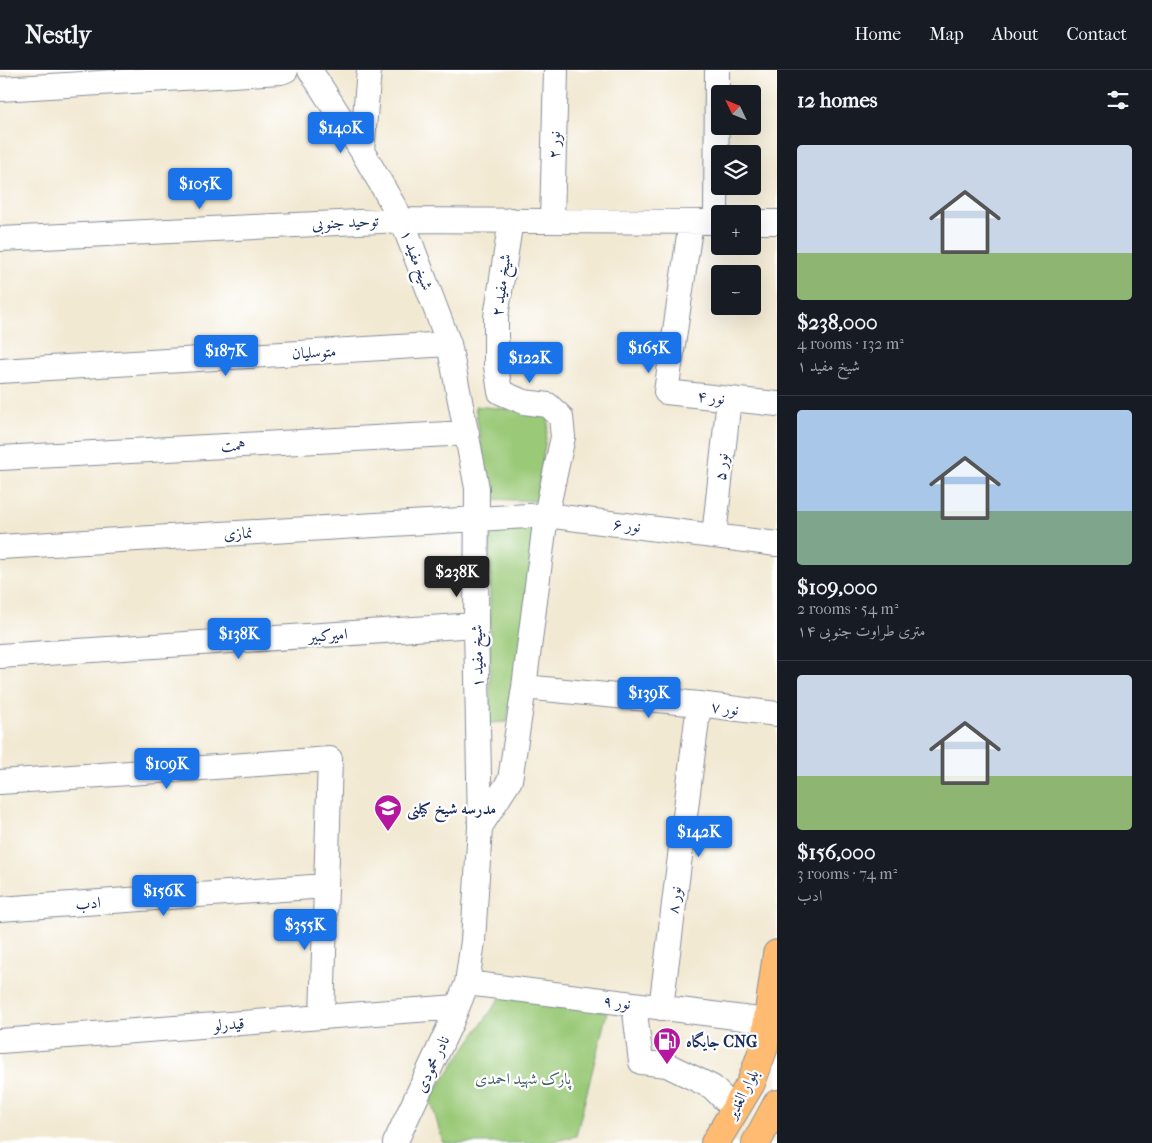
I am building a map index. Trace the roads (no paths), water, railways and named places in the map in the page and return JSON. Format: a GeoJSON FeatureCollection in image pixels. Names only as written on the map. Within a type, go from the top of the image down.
{"type":"FeatureCollection","features":[{"type":"Feature","properties":{"kind":"main road","name":"بلوار الغدیر"},"geometry":{"type":"LineString","coordinates":[[715,1143],[751,1083],[764,1047],[777,954]]}},
{"type":"Feature","properties":{"kind":"main road"},"geometry":{"type":"LineString","coordinates":[[756,1143],[777,1104]]}},
{"type":"Feature","properties":{"kind":"street"},"geometry":{"type":"LineString","coordinates":[[0,90],[281,72],[286,70]]}},
{"type":"Feature","properties":{"kind":"street","name":"شیخ مفید ۱"},"geometry":{"type":"LineString","coordinates":[[310,70],[362,151],[402,220],[449,344],[477,488],[476,626],[480,827],[473,941],[467,983]]}},
{"type":"Feature","properties":{"kind":"street"},"geometry":{"type":"LineString","coordinates":[[362,151],[369,70]]}},
{"type":"Feature","properties":{"kind":"street","name":"نور ۲"},"geometry":{"type":"LineString","coordinates":[[552,221],[556,70]]}},
{"type":"Feature","properties":{"kind":"street"},"geometry":{"type":"LineString","coordinates":[[717,70],[718,205]]}},
{"type":"Feature","properties":{"kind":"street","name":"توحید جنوبی"},"geometry":{"type":"LineString","coordinates":[[0,239],[402,220],[711,222]]}},
{"type":"Feature","properties":{"kind":"street","name":"شیخ مفید ۲"},"geometry":{"type":"LineString","coordinates":[[511,220],[496,316],[496,366],[500,392],[524,402],[548,405],[561,417],[563,437],[546,515]]}},
{"type":"Feature","properties":{"kind":"street","name":"نور ۴"},"geometry":{"type":"LineString","coordinates":[[691,222],[666,392],[777,404]]}},
{"type":"Feature","properties":{"kind":"street"},"geometry":{"type":"LineString","coordinates":[[761,222],[777,222]]}},
{"type":"Feature","properties":{"kind":"street","name":"متوسلیان"},"geometry":{"type":"LineString","coordinates":[[0,371],[449,344]]}},
{"type":"Feature","properties":{"kind":"street","name":"نور ۵"},"geometry":{"type":"LineString","coordinates":[[714,536],[729,399]]}},
{"type":"Feature","properties":{"kind":"street","name":"همت"},"geometry":{"type":"LineString","coordinates":[[0,458],[467,433]]}},
{"type":"Feature","properties":{"kind":"street"},"geometry":{"type":"LineString","coordinates":[[480,827],[510,780],[546,515]]}},
{"type":"Feature","properties":{"kind":"street","name":"نور ۶"},"geometry":{"type":"LineString","coordinates":[[477,519],[546,515],[777,544]]}},
{"type":"Feature","properties":{"kind":"street","name":"نمازی"},"geometry":{"type":"LineString","coordinates":[[0,547],[477,519]]}},
{"type":"Feature","properties":{"kind":"street","name":"امیرکبیر"},"geometry":{"type":"LineString","coordinates":[[0,656],[476,626]]}},
{"type":"Feature","properties":{"kind":"street","name":"نور ۷"},"geometry":{"type":"LineString","coordinates":[[524,687],[699,704],[777,714]]}},
{"type":"Feature","properties":{"kind":"street","name":"نور ۸"},"geometry":{"type":"LineString","coordinates":[[661,1008],[699,704]]}},
{"type":"Feature","properties":{"kind":"street"},"geometry":{"type":"LineString","coordinates":[[0,782],[330,759],[322,1017]]}},
{"type":"Feature","properties":{"kind":"street","name":"ادب"},"geometry":{"type":"LineString","coordinates":[[0,909],[326,886]]}},
{"type":"Feature","properties":{"kind":"street","name":"نور ۹"},"geometry":{"type":"LineString","coordinates":[[467,983],[767,1021]]}},
{"type":"Feature","properties":{"kind":"street","name":"نادر محمودی"},"geometry":{"type":"LineString","coordinates":[[395,1143],[451,1023],[467,983]]}},
{"type":"Feature","properties":{"kind":"street"},"geometry":{"type":"LineString","coordinates":[[634,1004],[641,1062],[667,1065],[712,1087],[735,1110]]}},
{"type":"Feature","properties":{"kind":"street","name":"قیدرلو"},"geometry":{"type":"LineString","coordinates":[[0,1041],[457,1007]]}},
{"type":"Feature","properties":{"kind":"place","name":"مدرسه شیخ کیلنی"},"geometry":{"type":"Point","coordinates":[388,832]}},
{"type":"Feature","properties":{"kind":"place","name":"جایگاه CNG"},"geometry":{"type":"Point","coordinates":[667,1065]}},
{"type":"Feature","properties":{"kind":"park label","name":"پارک شهید احمدی"},"geometry":{"type":"Point","coordinates":[523,1078]}}]}
